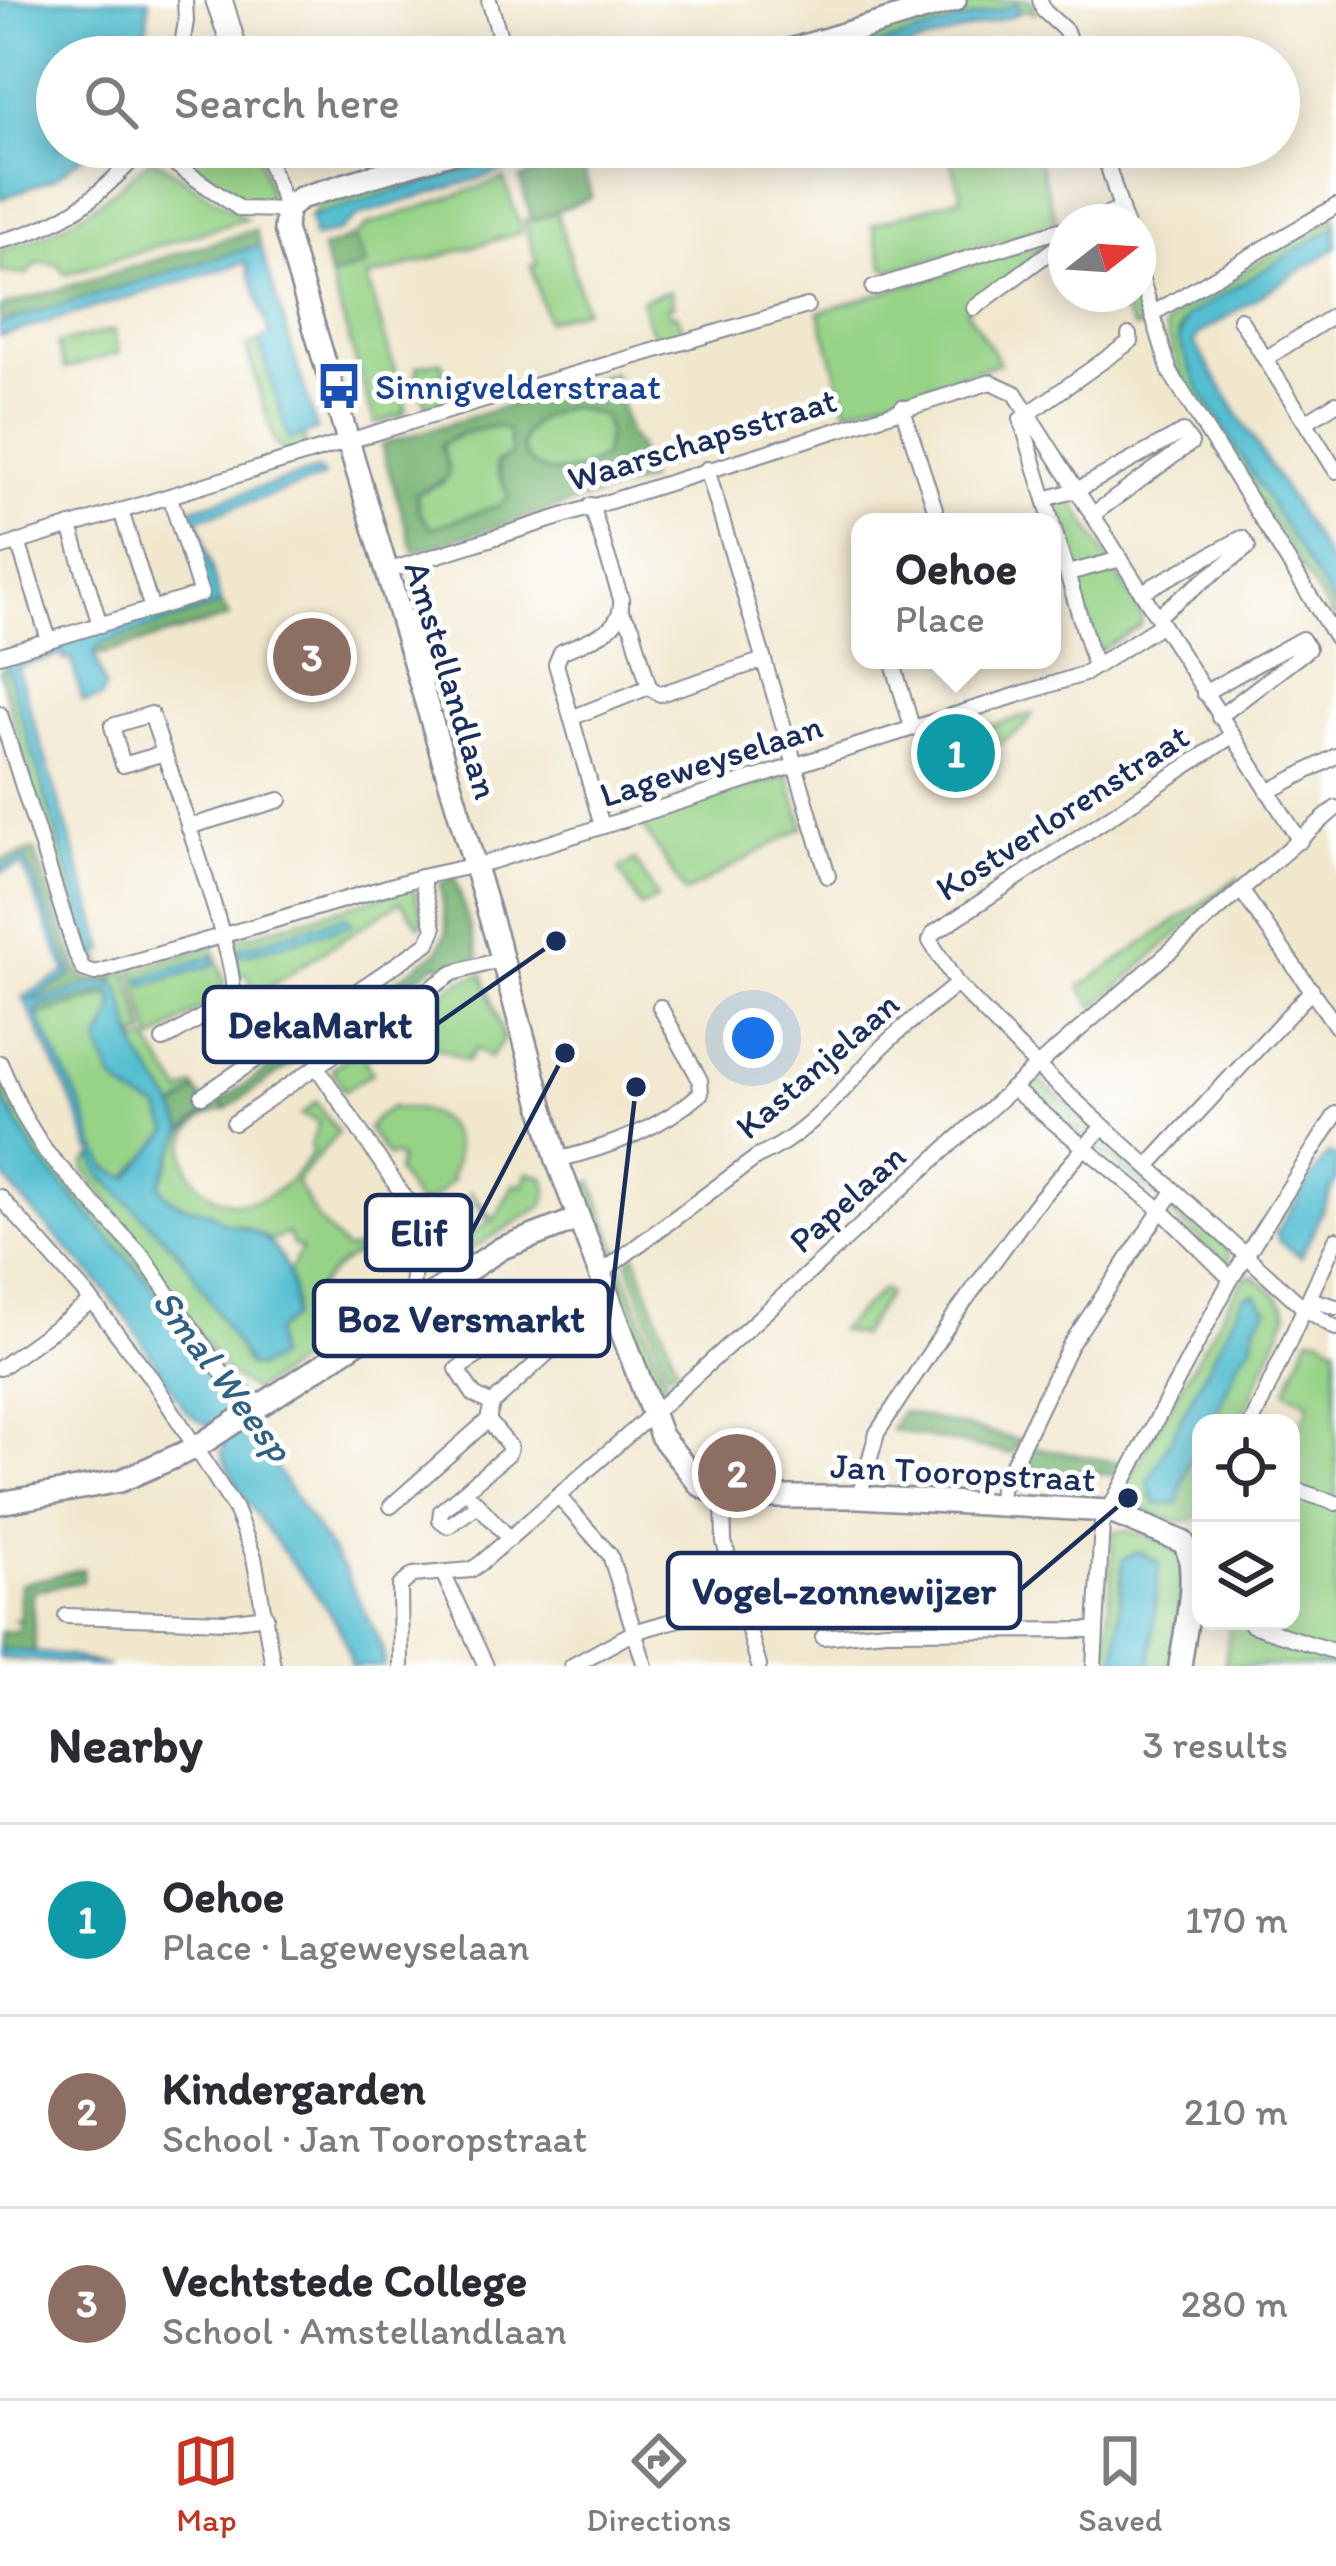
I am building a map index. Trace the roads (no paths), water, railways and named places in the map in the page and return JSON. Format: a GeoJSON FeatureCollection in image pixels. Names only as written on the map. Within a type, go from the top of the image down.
{"type":"FeatureCollection","features":[{"type":"Feature","properties":{"kind":"main road"},"geometry":{"type":"LineString","coordinates":[[836,36],[955,0]]}},
{"type":"Feature","properties":{"kind":"main road"},"geometry":{"type":"LineString","coordinates":[[287,210],[313,193],[398,168]]}},
{"type":"Feature","properties":{"kind":"main road","name":"Amstellandlaan"},"geometry":{"type":"LineString","coordinates":[[287,210],[286,238],[502,959],[557,1160],[662,1436],[700,1485],[723,1497]]}},
{"type":"Feature","properties":{"kind":"main road"},"geometry":{"type":"LineString","coordinates":[[0,1503],[120,1481],[195,1448],[502,1248],[578,1219]]}},
{"type":"Feature","properties":{"kind":"main road","name":"Jan Tooropstraat"},"geometry":{"type":"LineString","coordinates":[[723,1497],[859,1497],[1108,1511],[1192,1544]]}},
{"type":"Feature","properties":{"kind":"main road"},"geometry":{"type":"LineString","coordinates":[[1180,1666],[1192,1567]]}},
{"type":"Feature","properties":{"kind":"street"},"geometry":{"type":"LineString","coordinates":[[182,36],[185,0]]}},
{"type":"Feature","properties":{"kind":"street"},"geometry":{"type":"LineString","coordinates":[[213,0],[229,36]]}},
{"type":"Feature","properties":{"kind":"street"},"geometry":{"type":"LineString","coordinates":[[225,0],[233,36]]}},
{"type":"Feature","properties":{"kind":"street"},"geometry":{"type":"LineString","coordinates":[[489,0],[500,36]]}},
{"type":"Feature","properties":{"kind":"street"},"geometry":{"type":"LineString","coordinates":[[1040,0],[1068,36]]}},
{"type":"Feature","properties":{"kind":"street"},"geometry":{"type":"LineString","coordinates":[[0,241],[52,225],[95,200],[126,168]]}},
{"type":"Feature","properties":{"kind":"street"},"geometry":{"type":"LineString","coordinates":[[178,168],[240,209],[287,210]]}},
{"type":"Feature","properties":{"kind":"street","name":"Amstellandlaan"},"geometry":{"type":"LineString","coordinates":[[273,168],[287,210]]}},
{"type":"Feature","properties":{"kind":"street"},"geometry":{"type":"LineString","coordinates":[[1108,168],[1119,204]]}},
{"type":"Feature","properties":{"kind":"street"},"geometry":{"type":"LineString","coordinates":[[1305,644],[1333,633],[1169,372],[1152,314],[1336,206]]}},
{"type":"Feature","properties":{"kind":"street"},"geometry":{"type":"LineString","coordinates":[[874,288],[1048,238]]}},
{"type":"Feature","properties":{"kind":"street"},"geometry":{"type":"LineString","coordinates":[[974,308],[1048,247]]}},
{"type":"Feature","properties":{"kind":"street"},"geometry":{"type":"LineString","coordinates":[[0,548],[807,306]]}},
{"type":"Feature","properties":{"kind":"street"},"geometry":{"type":"LineString","coordinates":[[1265,358],[1336,314]]}},
{"type":"Feature","properties":{"kind":"street"},"geometry":{"type":"LineString","coordinates":[[1240,319],[1336,470]]}},
{"type":"Feature","properties":{"kind":"street"},"geometry":{"type":"LineString","coordinates":[[1050,513],[1022,418],[1131,341],[1129,335]]}},
{"type":"Feature","properties":{"kind":"street","name":"Waarschapsstraat"},"geometry":{"type":"LineString","coordinates":[[384,572],[991,382],[1016,393],[1300,841]]}},
{"type":"Feature","properties":{"kind":"street"},"geometry":{"type":"LineString","coordinates":[[1306,422],[1336,404]]}},
{"type":"Feature","properties":{"kind":"street"},"geometry":{"type":"LineString","coordinates":[[902,407],[935,513]]}},
{"type":"Feature","properties":{"kind":"street"},"geometry":{"type":"LineString","coordinates":[[1187,438],[1202,428]]}},
{"type":"Feature","properties":{"kind":"street"},"geometry":{"type":"LineString","coordinates":[[1046,499],[1077,490],[1183,432],[1191,443],[1092,514]]}},
{"type":"Feature","properties":{"kind":"street"},"geometry":{"type":"LineString","coordinates":[[707,470],[828,876]]}},
{"type":"Feature","properties":{"kind":"street"},"geometry":{"type":"LineString","coordinates":[[0,655],[201,594],[170,496]]}},
{"type":"Feature","properties":{"kind":"street"},"geometry":{"type":"LineString","coordinates":[[591,505],[649,687],[660,694],[764,660]]}},
{"type":"Feature","properties":{"kind":"street"},"geometry":{"type":"LineString","coordinates":[[121,512],[152,609]]}},
{"type":"Feature","properties":{"kind":"street"},"geometry":{"type":"LineString","coordinates":[[70,526],[100,625]]}},
{"type":"Feature","properties":{"kind":"street"},"geometry":{"type":"LineString","coordinates":[[1244,542],[1266,529]]}},
{"type":"Feature","properties":{"kind":"street"},"geometry":{"type":"LineString","coordinates":[[1142,592],[1242,538],[1248,547],[1160,620]]}},
{"type":"Feature","properties":{"kind":"street"},"geometry":{"type":"LineString","coordinates":[[18,542],[49,640]]}},
{"type":"Feature","properties":{"kind":"street"},"geometry":{"type":"LineString","coordinates":[[1061,549],[1096,667]]}},
{"type":"Feature","properties":{"kind":"street"},"geometry":{"type":"LineString","coordinates":[[1068,573],[1120,559]]}},
{"type":"Feature","properties":{"kind":"street"},"geometry":{"type":"LineString","coordinates":[[602,826],[556,670],[561,652],[615,627],[622,614]]}},
{"type":"Feature","properties":{"kind":"street","name":"Lageweyselaan"},"geometry":{"type":"LineString","coordinates":[[0,714],[76,954],[83,969],[95,973],[421,877],[490,862],[1096,667],[1160,620]]}},
{"type":"Feature","properties":{"kind":"street"},"geometry":{"type":"LineString","coordinates":[[1204,693],[1302,639],[1308,650],[1220,717]]}},
{"type":"Feature","properties":{"kind":"street"},"geometry":{"type":"LineString","coordinates":[[895,669],[912,727]]}},
{"type":"Feature","properties":{"kind":"street"},"geometry":{"type":"LineString","coordinates":[[571,718],[649,687]]}},
{"type":"Feature","properties":{"kind":"street","name":"Kostverlorenstraat"},"geometry":{"type":"LineString","coordinates":[[956,984],[932,950],[934,933],[1232,736]]}},
{"type":"Feature","properties":{"kind":"street"},"geometry":{"type":"LineString","coordinates":[[163,1040],[232,992],[233,984],[164,753]]}},
{"type":"Feature","properties":{"kind":"street"},"geometry":{"type":"LineString","coordinates":[[1268,792],[1336,756]]}},
{"type":"Feature","properties":{"kind":"street"},"geometry":{"type":"LineString","coordinates":[[188,827],[280,800]]}},
{"type":"Feature","properties":{"kind":"street","name":"Papelaan"},"geometry":{"type":"LineString","coordinates":[[401,1666],[398,1595],[405,1580],[413,1575],[471,1570],[509,1539],[1012,1088],[1336,808]]}},
{"type":"Feature","properties":{"kind":"street"},"geometry":{"type":"LineString","coordinates":[[202,1096],[428,943],[434,929],[421,877]]}},
{"type":"Feature","properties":{"kind":"street"},"geometry":{"type":"LineString","coordinates":[[1241,890],[1336,1026]]}},
{"type":"Feature","properties":{"kind":"street"},"geometry":{"type":"LineString","coordinates":[[234,1123],[453,973],[502,959]]}},
{"type":"Feature","properties":{"kind":"street"},"geometry":{"type":"LineString","coordinates":[[956,984],[1037,1066],[1174,1191],[1336,1328]]}},
{"type":"Feature","properties":{"kind":"street","name":"Kastanjelaan"},"geometry":{"type":"LineString","coordinates":[[598,1274],[757,1157],[784,1143],[956,984]]}},
{"type":"Feature","properties":{"kind":"street"},"geometry":{"type":"LineString","coordinates":[[1148,1166],[1312,990]]}},
{"type":"Feature","properties":{"kind":"street"},"geometry":{"type":"LineString","coordinates":[[557,1160],[645,1131],[701,1094],[700,1080],[660,1007]]}},
{"type":"Feature","properties":{"kind":"street"},"geometry":{"type":"LineString","coordinates":[[0,1063],[46,1152],[144,1258],[252,1412]]}},
{"type":"Feature","properties":{"kind":"street"},"geometry":{"type":"LineString","coordinates":[[317,1067],[413,1210],[418,1242],[412,1285],[422,1300]]}},
{"type":"Feature","properties":{"kind":"street"},"geometry":{"type":"LineString","coordinates":[[1012,1088],[1161,1210],[1231,1279]]}},
{"type":"Feature","properties":{"kind":"street"},"geometry":{"type":"LineString","coordinates":[[1094,1666],[1102,1523],[1231,1279],[1336,1114]]}},
{"type":"Feature","properties":{"kind":"street"},"geometry":{"type":"LineString","coordinates":[[859,1497],[877,1433],[1020,1224],[1103,1126]]}},
{"type":"Feature","properties":{"kind":"street"},"geometry":{"type":"LineString","coordinates":[[1000,1504],[1001,1490],[1070,1345],[1174,1191]]}},
{"type":"Feature","properties":{"kind":"street"},"geometry":{"type":"LineString","coordinates":[[0,1197],[92,1301],[152,1379],[235,1509],[254,1557],[273,1666]]}},
{"type":"Feature","properties":{"kind":"street"},"geometry":{"type":"LineString","coordinates":[[1256,1414],[1336,1239]]}},
{"type":"Feature","properties":{"kind":"street"},"geometry":{"type":"LineString","coordinates":[[0,1368],[92,1301]]}},
{"type":"Feature","properties":{"kind":"street"},"geometry":{"type":"LineString","coordinates":[[478,1504],[454,1525],[440,1520],[441,1511],[508,1454],[509,1447],[490,1412],[457,1369],[565,1301]]}},
{"type":"Feature","properties":{"kind":"street"},"geometry":{"type":"LineString","coordinates":[[1307,1304],[1336,1307]]}},
{"type":"Feature","properties":{"kind":"street"},"geometry":{"type":"LineString","coordinates":[[391,1506],[591,1313],[610,1306]]}},
{"type":"Feature","properties":{"kind":"street"},"geometry":{"type":"LineString","coordinates":[[466,1491],[509,1539]]}},
{"type":"Feature","properties":{"kind":"street"},"geometry":{"type":"LineString","coordinates":[[1300,1491],[1336,1503]]}},
{"type":"Feature","properties":{"kind":"street"},"geometry":{"type":"LineString","coordinates":[[559,1497],[610,1556],[644,1666]]}},
{"type":"Feature","properties":{"kind":"street"},"geometry":{"type":"LineString","coordinates":[[723,1497],[724,1542],[759,1666]]}},
{"type":"Feature","properties":{"kind":"street"},"geometry":{"type":"LineString","coordinates":[[443,1573],[486,1666]]}},
{"type":"Feature","properties":{"kind":"street"},"geometry":{"type":"LineString","coordinates":[[573,1666],[634,1632],[741,1601]]}},
{"type":"Feature","properties":{"kind":"street"},"geometry":{"type":"LineString","coordinates":[[66,1616],[226,1621],[266,1616]]}},
{"type":"Feature","properties":{"kind":"street"},"geometry":{"type":"LineString","coordinates":[[823,1637],[886,1630],[1096,1630]]}},
{"type":"Feature","properties":{"kind":"street"},"geometry":{"type":"LineString","coordinates":[[1270,1630],[1336,1652]]}},
{"type":"Feature","properties":{"kind":"water"},"geometry":{"type":"Polygon","coordinates":[[[0,0],[149,0],[146,36],[36,36],[36,168],[68,168],[55,178],[0,199],[0,0]]]}},
{"type":"Feature","properties":{"kind":"water"},"geometry":{"type":"Polygon","coordinates":[[[1018,4],[1020,13],[946,36],[911,36],[1018,4]]]}},
{"type":"Feature","properties":{"kind":"water"},"geometry":{"type":"Polygon","coordinates":[[[471,168],[514,168],[359,215],[339,231],[314,238],[310,217],[471,168]]]}},
{"type":"Feature","properties":{"kind":"water"},"geometry":{"type":"Polygon","coordinates":[[[1336,226],[1336,248],[1198,335],[1194,343],[1336,573],[1336,609],[1198,387],[1179,341],[1187,316],[1336,226]]]}},
{"type":"Feature","properties":{"kind":"water"},"geometry":{"type":"Polygon","coordinates":[[[260,245],[317,430],[289,440],[259,341],[270,336],[246,262],[0,336],[0,324],[260,245]]]}},
{"type":"Feature","properties":{"kind":"water"},"geometry":{"type":"Polygon","coordinates":[[[318,470],[324,476],[320,479],[198,519],[221,604],[102,643],[94,652],[105,688],[101,698],[83,702],[71,659],[64,660],[63,654],[17,667],[105,951],[94,955],[5,662],[207,599],[184,511],[318,470]]]}},
{"type":"Feature","properties":{"kind":"water"},"geometry":{"type":"Polygon","coordinates":[[[25,858],[72,975],[31,1000],[99,983],[119,986],[139,1054],[173,1104],[184,1130],[159,1185],[163,1192],[174,1201],[258,1234],[276,1250],[287,1271],[292,1318],[274,1332],[276,1358],[258,1368],[249,1366],[183,1257],[98,1172],[93,1155],[98,1150],[107,1168],[128,1178],[169,1131],[159,1108],[125,1091],[108,1068],[99,1042],[114,1011],[112,993],[107,990],[39,1007],[36,1012],[84,1111],[95,1147],[90,1151],[79,1116],[23,997],[66,972],[22,865],[0,873],[0,868],[25,858]]]}},
{"type":"Feature","properties":{"kind":"water"},"geometry":{"type":"Polygon","coordinates":[[[346,916],[352,923],[346,926],[240,956],[237,949],[346,916]]]}},
{"type":"Feature","properties":{"kind":"water"},"geometry":{"type":"Polygon","coordinates":[[[213,956],[215,964],[143,986],[140,978],[213,956]]]}},
{"type":"Feature","properties":{"kind":"water"},"geometry":{"type":"Polygon","coordinates":[[[0,1094],[38,1157],[154,1288],[344,1570],[382,1647],[384,1666],[351,1666],[337,1623],[243,1495],[209,1423],[185,1410],[129,1321],[0,1170],[0,1094]]]}},
{"type":"Feature","properties":{"kind":"water"},"geometry":{"type":"Polygon","coordinates":[[[1327,1154],[1336,1155],[1336,1180],[1301,1257],[1279,1241],[1276,1233],[1327,1154]]]}},
{"type":"Feature","properties":{"kind":"water"},"geometry":{"type":"Polygon","coordinates":[[[1255,1294],[1267,1309],[1216,1414],[1192,1414],[1192,1459],[1178,1503],[1156,1504],[1148,1483],[1244,1296],[1255,1294]]]}},
{"type":"Feature","properties":{"kind":"water"},"geometry":{"type":"Polygon","coordinates":[[[1139,1552],[1159,1563],[1150,1666],[1116,1666],[1123,1559],[1139,1552]]]}},
{"type":"Feature","properties":{"kind":"water"},"geometry":{"type":"Polygon","coordinates":[[[0,1649],[70,1656],[108,1666],[0,1658],[0,1649]]]}},
{"type":"Feature","properties":{"kind":"place","name":"Sinnigvelderstraat"},"geometry":{"type":"Point","coordinates":[339,386]}},
{"type":"Feature","properties":{"kind":"place","name":"Vechtstede College"},"geometry":{"type":"Point","coordinates":[312,657]}},
{"type":"Feature","properties":{"kind":"place","name":"Oehoe"},"geometry":{"type":"Point","coordinates":[956,753]}},
{"type":"Feature","properties":{"kind":"place","name":"DekaMarkt"},"geometry":{"type":"Point","coordinates":[556,941]}},
{"type":"Feature","properties":{"kind":"place","name":"Elif"},"geometry":{"type":"Point","coordinates":[565,1053]}},
{"type":"Feature","properties":{"kind":"place","name":"Boz Versmarkt"},"geometry":{"type":"Point","coordinates":[636,1087]}},
{"type":"Feature","properties":{"kind":"place","name":"Kindergarden"},"geometry":{"type":"Point","coordinates":[737,1473]}},
{"type":"Feature","properties":{"kind":"place","name":"Vogel-zonnewijzer"},"geometry":{"type":"Point","coordinates":[1128,1498]}},
{"type":"Feature","properties":{"kind":"water label","name":"Smal Weesp"},"geometry":{"type":"Point","coordinates":[223,1375]}}]}
